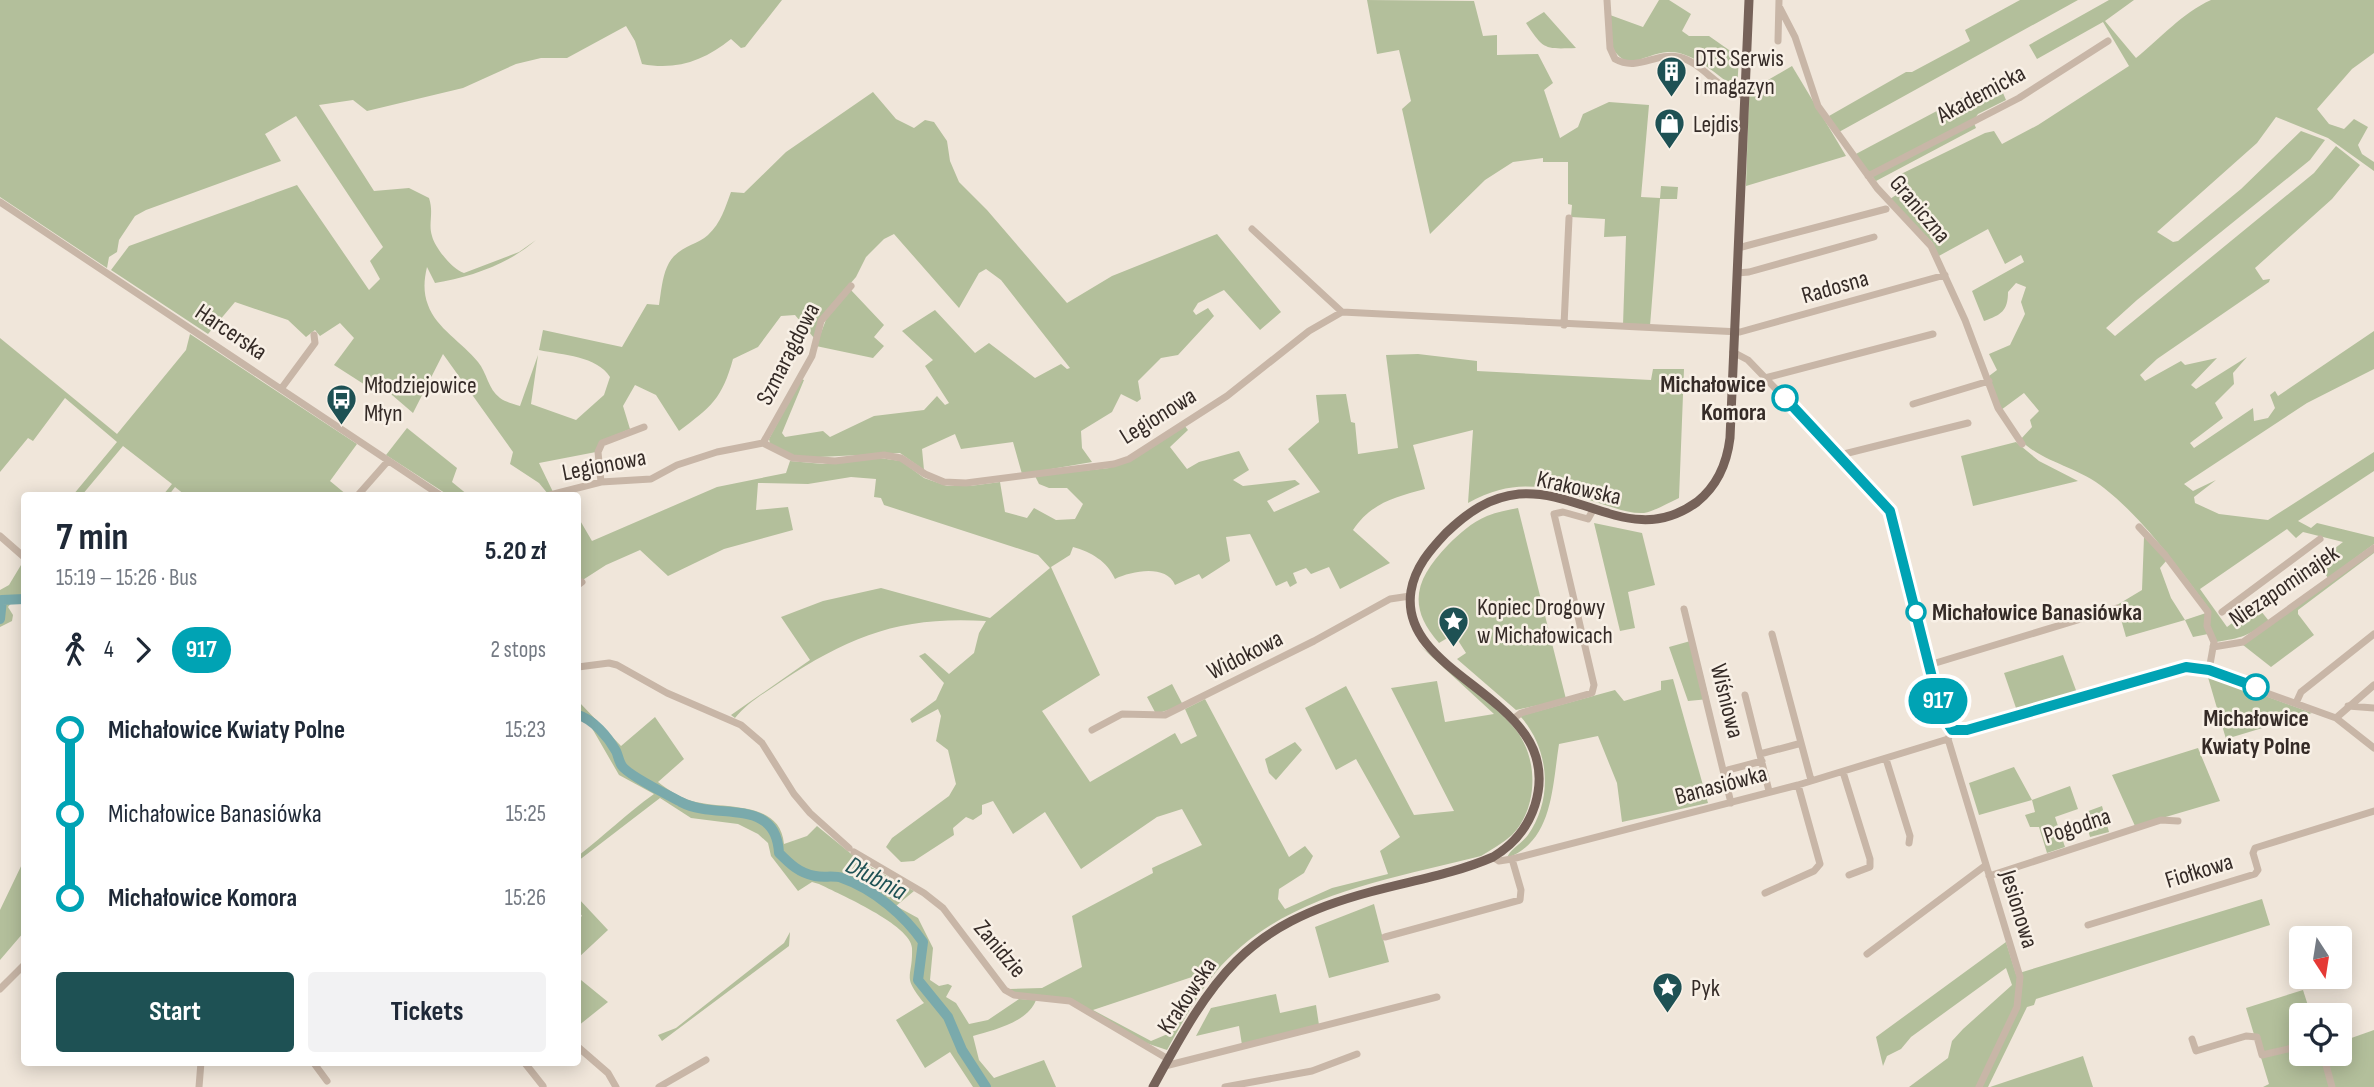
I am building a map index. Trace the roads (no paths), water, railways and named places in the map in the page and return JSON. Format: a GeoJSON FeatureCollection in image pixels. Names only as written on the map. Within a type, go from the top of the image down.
{"type":"FeatureCollection","features":[{"type":"Feature","properties":{"kind":"main road","name":"Krakowska"},"geometry":{"type":"LineString","coordinates":[[1153,1087],[1212,985],[1248,948],[1274,929],[1332,902],[1493,857],[1523,830],[1537,797],[1535,756],[1528,738],[1513,719],[1427,645],[1416,625],[1410,596],[1413,579],[1426,555],[1456,524],[1482,505],[1504,497],[1530,494],[1630,519],[1660,519],[1687,508],[1710,489],[1720,473],[1728,449],[1749,0]]}},
{"type":"Feature","properties":{"kind":"street"},"geometry":{"type":"LineString","coordinates":[[1607,0],[1610,48],[1615,59],[1631,65],[1665,56],[1682,58],[1732,93],[1745,95]]}},
{"type":"Feature","properties":{"kind":"street","name":"Graniczna"},"geometry":{"type":"LineString","coordinates":[[1778,41],[1779,3]]}},
{"type":"Feature","properties":{"kind":"street","name":"Graniczna"},"geometry":{"type":"LineString","coordinates":[[1779,3],[1795,37],[1818,106],[1896,211],[1926,238],[1945,275],[1998,408],[2022,444]]}},
{"type":"Feature","properties":{"kind":"street","name":"Akademicka"},"geometry":{"type":"LineString","coordinates":[[1868,176],[2018,98],[2108,41]]}},
{"type":"Feature","properties":{"kind":"street","name":"Harcerska"},"geometry":{"type":"LineString","coordinates":[[0,202],[435,492]]}},
{"type":"Feature","properties":{"kind":"street"},"geometry":{"type":"LineString","coordinates":[[1738,248],[1886,209]]}},
{"type":"Feature","properties":{"kind":"street"},"geometry":{"type":"LineString","coordinates":[[1564,325],[1569,218]]}},
{"type":"Feature","properties":{"kind":"street"},"geometry":{"type":"LineString","coordinates":[[1252,229],[1342,312],[1734,332]]}},
{"type":"Feature","properties":{"kind":"street"},"geometry":{"type":"LineString","coordinates":[[1737,272],[1749,272],[1874,237]]}},
{"type":"Feature","properties":{"kind":"street","name":"Radosna"},"geometry":{"type":"LineString","coordinates":[[1734,332],[1806,315],[1945,275]]}},
{"type":"Feature","properties":{"kind":"street","name":"Szmaragdowa"},"geometry":{"type":"LineString","coordinates":[[763,443],[812,356],[821,321],[851,285]]}},
{"type":"Feature","properties":{"kind":"street","name":"Legionowa"},"geometry":{"type":"LineString","coordinates":[[562,492],[601,482],[651,479],[677,465],[763,443],[793,458],[835,461],[884,455],[901,458],[925,474],[944,482],[966,484],[1114,464],[1129,459],[1227,396],[1309,331],[1342,312]]}},
{"type":"Feature","properties":{"kind":"street"},"geometry":{"type":"LineString","coordinates":[[1765,378],[1933,334]]}},
{"type":"Feature","properties":{"kind":"street"},"geometry":{"type":"LineString","coordinates":[[281,389],[315,343],[314,335]]}},
{"type":"Feature","properties":{"kind":"street"},"geometry":{"type":"LineString","coordinates":[[1733,352],[1743,355],[1890,511],[1943,721],[1952,730],[1967,730],[2186,667],[2209,670],[2336,718],[2374,748]]}},
{"type":"Feature","properties":{"kind":"street"},"geometry":{"type":"LineString","coordinates":[[1913,404],[1989,381]]}},
{"type":"Feature","properties":{"kind":"street"},"geometry":{"type":"LineString","coordinates":[[1840,455],[1968,424]]}},
{"type":"Feature","properties":{"kind":"street"},"geometry":{"type":"LineString","coordinates":[[601,482],[598,452],[602,443],[644,427]]}},
{"type":"Feature","properties":{"kind":"street"},"geometry":{"type":"LineString","coordinates":[[361,492],[388,461]]}},
{"type":"Feature","properties":{"kind":"street"},"geometry":{"type":"LineString","coordinates":[[1513,719],[1521,713],[1592,693],[1594,685],[1554,514],[1563,512],[1588,519],[1593,510]]}},
{"type":"Feature","properties":{"kind":"street"},"geometry":{"type":"LineString","coordinates":[[2139,527],[2165,555],[2208,612],[2207,626],[2214,642],[2209,670]]}},
{"type":"Feature","properties":{"kind":"street"},"geometry":{"type":"LineString","coordinates":[[0,536],[21,554]]}},
{"type":"Feature","properties":{"kind":"street"},"geometry":{"type":"LineString","coordinates":[[2222,612],[2320,539]]}},
{"type":"Feature","properties":{"kind":"street","name":"Niezapominajek"},"geometry":{"type":"LineString","coordinates":[[2213,648],[2243,642],[2374,548]]}},
{"type":"Feature","properties":{"kind":"street","name":"Widokowa"},"geometry":{"type":"LineString","coordinates":[[1092,730],[1122,714],[1165,715],[1304,647],[1390,599],[1410,596]]}},
{"type":"Feature","properties":{"kind":"street"},"geometry":{"type":"LineString","coordinates":[[1929,665],[2117,608]]}},
{"type":"Feature","properties":{"kind":"street","name":"Wiśniowa"},"geometry":{"type":"LineString","coordinates":[[1684,609],[1731,803]]}},
{"type":"Feature","properties":{"kind":"street"},"geometry":{"type":"LineString","coordinates":[[1772,634],[1811,780]]}},
{"type":"Feature","properties":{"kind":"street"},"geometry":{"type":"LineString","coordinates":[[2296,703],[2301,692],[2374,634]]}},
{"type":"Feature","properties":{"kind":"street","name":"Zanidzie"},"geometry":{"type":"LineString","coordinates":[[581,667],[609,663],[617,665],[667,693],[741,725],[762,743],[793,794],[810,813],[851,850],[924,892],[943,908],[1005,990],[1014,995],[1070,1002],[1167,1062]]}},
{"type":"Feature","properties":{"kind":"street"},"geometry":{"type":"LineString","coordinates":[[2336,718],[2374,685]]}},
{"type":"Feature","properties":{"kind":"street"},"geometry":{"type":"LineString","coordinates":[[1745,695],[1769,791]]}},
{"type":"Feature","properties":{"kind":"street"},"geometry":{"type":"LineString","coordinates":[[2348,706],[2374,708]]}},
{"type":"Feature","properties":{"kind":"street"},"geometry":{"type":"LineString","coordinates":[[1948,739],[1952,730]]}},
{"type":"Feature","properties":{"kind":"street","name":"Banasiówka"},"geometry":{"type":"LineString","coordinates":[[1493,857],[1499,861],[1512,859],[1731,803],[1948,739]]}},
{"type":"Feature","properties":{"kind":"street","name":"Jesionowa"},"geometry":{"type":"LineString","coordinates":[[1948,739],[2020,977],[2017,1007],[1979,1087]]}},
{"type":"Feature","properties":{"kind":"street"},"geometry":{"type":"LineString","coordinates":[[1728,770],[1798,744]]}},
{"type":"Feature","properties":{"kind":"street"},"geometry":{"type":"LineString","coordinates":[[1886,759],[1910,835],[1909,843]]}},
{"type":"Feature","properties":{"kind":"street"},"geometry":{"type":"LineString","coordinates":[[1843,772],[1870,859],[1870,867],[1849,874]]}},
{"type":"Feature","properties":{"kind":"street"},"geometry":{"type":"LineString","coordinates":[[1765,893],[1814,871],[1820,864],[1798,785]]}},
{"type":"Feature","properties":{"kind":"street","name":"Fiołkowa"},"geometry":{"type":"LineString","coordinates":[[2088,925],[2255,874],[2258,870],[2253,853],[2255,848],[2374,811]]}},
{"type":"Feature","properties":{"kind":"street","name":"Pogodna"},"geometry":{"type":"LineString","coordinates":[[1989,876],[2161,820],[2178,821]]}},
{"type":"Feature","properties":{"kind":"street"},"geometry":{"type":"LineString","coordinates":[[1385,937],[1520,900],[1521,890],[1512,859]]}},
{"type":"Feature","properties":{"kind":"street"},"geometry":{"type":"LineString","coordinates":[[1867,954],[1986,865]]}},
{"type":"Feature","properties":{"kind":"street"},"geometry":{"type":"LineString","coordinates":[[0,989],[21,968]]}},
{"type":"Feature","properties":{"kind":"street"},"geometry":{"type":"LineString","coordinates":[[1167,1062],[1175,1066],[1437,997]]}},
{"type":"Feature","properties":{"kind":"street"},"geometry":{"type":"LineString","coordinates":[[2192,1039],[2196,1051],[2246,1036],[2257,1037],[2262,1055],[2289,1049]]}},
{"type":"Feature","properties":{"kind":"street"},"geometry":{"type":"LineString","coordinates":[[581,1050],[608,1073],[616,1087]]}},
{"type":"Feature","properties":{"kind":"street"},"geometry":{"type":"LineString","coordinates":[[1225,1087],[1312,1071],[1357,1054]]}},
{"type":"Feature","properties":{"kind":"street"},"geometry":{"type":"LineString","coordinates":[[659,1087],[706,1060]]}},
{"type":"Feature","properties":{"kind":"street"},"geometry":{"type":"LineString","coordinates":[[199,1087],[201,1066]]}},
{"type":"Feature","properties":{"kind":"street"},"geometry":{"type":"LineString","coordinates":[[316,1066],[327,1081]]}},
{"type":"Feature","properties":{"kind":"street"},"geometry":{"type":"LineString","coordinates":[[527,1066],[543,1086]]}},
{"type":"Feature","properties":{"kind":"street"},"geometry":{"type":"LineString","coordinates":[[2326,1066],[2332,1087]]}},
{"type":"Feature","properties":{"kind":"waterway","name":"Dłubnia"},"geometry":{"type":"LineString","coordinates":[[0,619],[2,600],[21,599]]}},
{"type":"Feature","properties":{"kind":"waterway","name":"Dłubnia"},"geometry":{"type":"LineString","coordinates":[[581,716],[600,729],[616,751],[622,766],[640,780],[695,807],[756,817],[767,824],[775,835],[779,853],[795,867],[809,875],[839,877],[854,883],[877,896],[898,913],[923,942],[918,980],[948,1017],[962,1050],[986,1087]]}},
{"type":"Feature","properties":{"kind":"place","name":"DTS Serwis i magazyn"},"geometry":{"type":"Point","coordinates":[1672,99]}},
{"type":"Feature","properties":{"kind":"place","name":"Lejdis"},"geometry":{"type":"Point","coordinates":[1670,151]}},
{"type":"Feature","properties":{"kind":"place","name":"Michałowice Komora"},"geometry":{"type":"Point","coordinates":[1785,398]}},
{"type":"Feature","properties":{"kind":"place","name":"Młodziejowice Młyn"},"geometry":{"type":"Point","coordinates":[341,426]}},
{"type":"Feature","properties":{"kind":"place","name":"Michałowice Banasiówka"},"geometry":{"type":"Point","coordinates":[1916,612]}},
{"type":"Feature","properties":{"kind":"place","name":"Kopiec Drogowy w Michałowicach"},"geometry":{"type":"Point","coordinates":[1454,648]}},
{"type":"Feature","properties":{"kind":"place","name":"Michałowice Kwiaty Polne"},"geometry":{"type":"Point","coordinates":[2256,687]}},
{"type":"Feature","properties":{"kind":"place","name":"Pyk"},"geometry":{"type":"Point","coordinates":[1668,1015]}}]}
